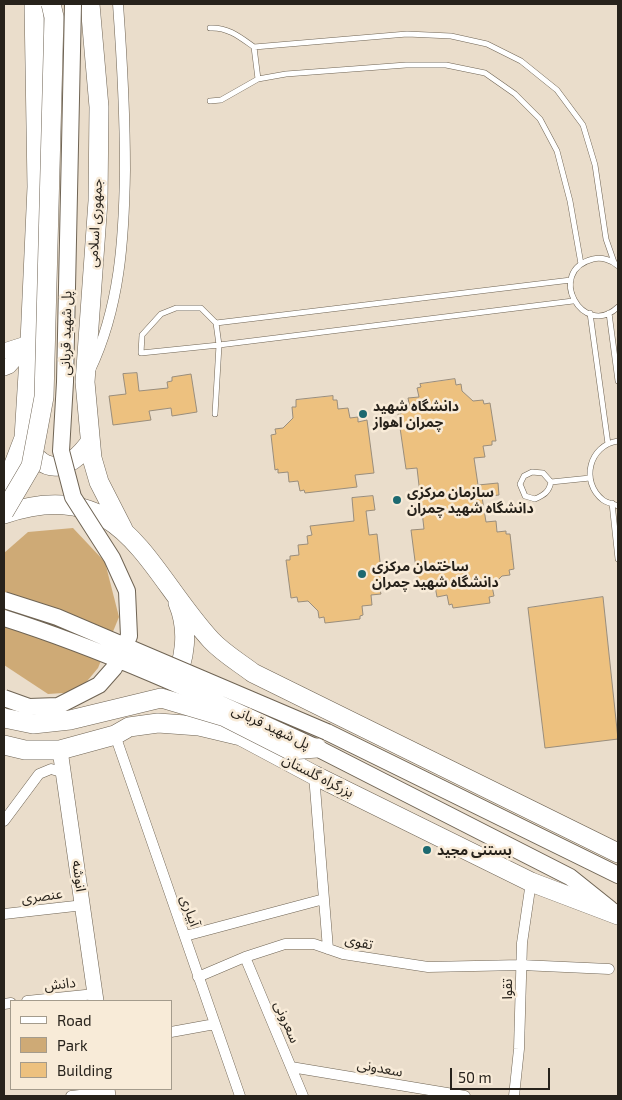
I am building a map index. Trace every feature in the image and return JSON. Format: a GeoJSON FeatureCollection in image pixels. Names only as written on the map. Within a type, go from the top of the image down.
{"type":"FeatureCollection","features":[{"type":"Feature","properties":{"kind":"highway"},"geometry":{"type":"LineString","coordinates":[[4,490],[24,438],[30,342],[37,187],[34,4]]}},
{"type":"Feature","properties":{"kind":"highway","name":"پل شهید قربانی"},"geometry":{"type":"LineString","coordinates":[[4,513],[31,466],[44,397],[54,16],[51,4]]}},
{"type":"Feature","properties":{"kind":"highway","name":"جمهوری اسلامی"},"geometry":{"type":"LineString","coordinates":[[90,4],[99,116],[98,201],[85,382],[90,442],[99,482],[123,530]]}},
{"type":"Feature","properties":{"kind":"highway"},"geometry":{"type":"LineString","coordinates":[[24,438],[35,455],[44,463],[54,467],[66,465],[80,455],[90,442]]}},
{"type":"Feature","properties":{"kind":"highway"},"geometry":{"type":"LineString","coordinates":[[4,513],[31,505],[61,504],[92,511],[123,530],[142,549],[212,642],[253,673],[618,853]]}},
{"type":"Feature","properties":{"kind":"highway"},"geometry":{"type":"LineString","coordinates":[[122,731],[160,703],[180,669],[184,632],[180,607],[175,595]]}},
{"type":"Feature","properties":{"kind":"highway","name":"پل شهید قربانی"},"geometry":{"type":"LineString","coordinates":[[4,718],[33,724],[70,720],[161,698],[224,717],[290,750],[317,748]]}},
{"type":"Feature","properties":{"kind":"highway","name":"بزرگراه گلستان"},"geometry":{"type":"LineString","coordinates":[[4,745],[24,750],[60,750],[158,722],[199,726],[241,736],[314,775],[532,882],[616,914]]}},
{"type":"Feature","properties":{"kind":"main road","name":"پل شهید قربانی"},"geometry":{"type":"LineString","coordinates":[[4,698],[29,707],[58,706],[99,685],[114,668],[129,636],[127,591],[112,558],[73,497],[61,451],[65,382],[73,4]]}},
{"type":"Feature","properties":{"kind":"main road","name":"پل شهید قربانی"},"geometry":{"type":"LineString","coordinates":[[4,600],[56,616],[327,732],[618,875]]}},
{"type":"Feature","properties":{"kind":"main road","name":"پل شهید قربانی"},"geometry":{"type":"LineString","coordinates":[[4,618],[59,636],[317,748]]}},
{"type":"Feature","properties":{"kind":"main road"},"geometry":{"type":"LineString","coordinates":[[317,748],[570,877],[616,914]]}},
{"type":"Feature","properties":{"kind":"street"},"geometry":{"type":"LineString","coordinates":[[85,382],[99,352],[114,306],[124,231],[125,105],[118,4]]}},
{"type":"Feature","properties":{"kind":"street"},"geometry":{"type":"LineString","coordinates":[[4,351],[30,342]]}},
{"type":"Feature","properties":{"kind":"street"},"geometry":{"type":"LineString","coordinates":[[4,368],[9,366],[30,342]]}},
{"type":"Feature","properties":{"kind":"street","name":"آبیاری"},"geometry":{"type":"LineString","coordinates":[[122,731],[198,977],[240,1096]]}},
{"type":"Feature","properties":{"kind":"street"},"geometry":{"type":"LineString","coordinates":[[4,753],[24,750]]}},
{"type":"Feature","properties":{"kind":"street","name":"انوشه"},"geometry":{"type":"LineString","coordinates":[[60,750],[84,905],[95,998]]}},
{"type":"Feature","properties":{"kind":"street"},"geometry":{"type":"LineString","coordinates":[[4,820],[39,774],[51,769],[65,773]]}},
{"type":"Feature","properties":{"kind":"street"},"geometry":{"type":"LineString","coordinates":[[314,775],[328,949]]}},
{"type":"Feature","properties":{"kind":"street","name":"تقوا"},"geometry":{"type":"LineString","coordinates":[[514,1096],[519,1048],[522,944],[532,882]]}},
{"type":"Feature","properties":{"kind":"street"},"geometry":{"type":"LineString","coordinates":[[185,936],[324,898]]}},
{"type":"Feature","properties":{"kind":"street","name":"عنصری"},"geometry":{"type":"LineString","coordinates":[[4,914],[84,905]]}},
{"type":"Feature","properties":{"kind":"street","name":"تقوی"},"geometry":{"type":"LineString","coordinates":[[198,977],[245,957],[285,944],[314,944],[375,960],[428,967],[521,965],[609,969]]}},
{"type":"Feature","properties":{"kind":"street","name":"سعرونی"},"geometry":{"type":"LineString","coordinates":[[245,957],[303,1096]]}},
{"type":"Feature","properties":{"kind":"street","name":"دانش"},"geometry":{"type":"LineString","coordinates":[[50,1000],[95,998]]}},
{"type":"Feature","properties":{"kind":"street"},"geometry":{"type":"LineString","coordinates":[[172,1032],[215,1024]]}},
{"type":"Feature","properties":{"kind":"street","name":"سعدونی"},"geometry":{"type":"LineString","coordinates":[[291,1067],[465,1096]]}},
{"type":"Feature","properties":{"kind":"street"},"geometry":{"type":"LineString","coordinates":[[71,1096],[107,1092]]}},
{"type":"Feature","properties":{"kind":"lane"},"geometry":{"type":"LineString","coordinates":[[210,28],[219,27],[235,34],[254,48],[407,34],[450,36],[487,44],[521,61],[557,90],[583,125],[595,165],[606,238],[614,262]]}},
{"type":"Feature","properties":{"kind":"lane"},"geometry":{"type":"LineString","coordinates":[[254,48],[258,79]]}},
{"type":"Feature","properties":{"kind":"lane"},"geometry":{"type":"LineString","coordinates":[[210,101],[221,100],[258,79],[286,74],[406,65],[446,65],[485,73],[515,94],[540,120],[557,151],[570,201],[581,264]]}},
{"type":"Feature","properties":{"kind":"lane"},"geometry":{"type":"LineString","coordinates":[[618,266],[614,262],[599,257],[585,261],[574,271],[570,286],[573,300],[584,311],[598,316],[609,313],[618,307]]}},
{"type":"Feature","properties":{"kind":"lane"},"geometry":{"type":"LineString","coordinates":[[216,323],[571,280]]}},
{"type":"Feature","properties":{"kind":"lane"},"geometry":{"type":"LineString","coordinates":[[215,414],[219,346],[216,323],[201,308],[176,308],[161,314],[142,335],[141,353],[219,346],[573,300]]}},
{"type":"Feature","properties":{"kind":"lane"},"geometry":{"type":"LineString","coordinates":[[590,313],[608,444]]}},
{"type":"Feature","properties":{"kind":"lane"},"geometry":{"type":"LineString","coordinates":[[609,313],[618,381]]}},
{"type":"Feature","properties":{"kind":"lane"},"geometry":{"type":"LineString","coordinates":[[618,441],[602,447],[592,459],[590,478],[594,490],[604,501],[618,506]]}},
{"type":"Feature","properties":{"kind":"lane"},"geometry":{"type":"LineString","coordinates":[[532,472],[543,473],[551,482],[550,489],[535,499],[525,496],[520,484],[524,476],[532,472]]}},
{"type":"Feature","properties":{"kind":"lane"},"geometry":{"type":"LineString","coordinates":[[551,482],[590,478]]}},
{"type":"Feature","properties":{"kind":"lane"},"geometry":{"type":"LineString","coordinates":[[612,503],[618,559]]}},
{"type":"Feature","properties":{"kind":"green space"},"geometry":{"type":"Polygon","coordinates":[[[73,528],[105,562],[119,617],[98,668],[78,692],[48,694],[4,665],[4,553],[28,532],[73,528]]]}},
{"type":"Feature","properties":{"kind":"building"},"geometry":{"type":"Polygon","coordinates":[[[137,373],[139,391],[168,388],[167,382],[172,381],[172,377],[191,374],[197,412],[172,416],[171,408],[149,411],[151,420],[113,425],[109,396],[126,394],[123,374],[137,373]]]}},
{"type":"Feature","properties":{"kind":"building"},"geometry":{"type":"Polygon","coordinates":[[[455,379],[456,385],[461,384],[462,391],[473,401],[483,400],[484,404],[490,403],[496,441],[492,441],[492,445],[483,446],[485,457],[474,458],[478,485],[498,483],[499,495],[482,497],[486,522],[496,521],[497,532],[506,531],[506,534],[510,534],[514,569],[509,570],[510,575],[502,576],[492,586],[494,596],[489,597],[490,603],[453,608],[452,604],[449,605],[447,595],[437,597],[435,586],[428,587],[427,583],[418,584],[411,530],[424,529],[417,468],[406,469],[398,414],[401,414],[400,410],[410,408],[408,398],[419,397],[417,388],[421,387],[420,384],[455,379]]]}},
{"type":"Feature","properties":{"kind":"building"},"geometry":{"type":"Polygon","coordinates":[[[333,396],[333,400],[337,400],[338,409],[348,408],[350,418],[358,417],[358,422],[367,420],[374,473],[355,475],[357,487],[305,493],[304,490],[300,491],[298,481],[289,482],[288,472],[278,473],[278,469],[275,470],[271,435],[276,434],[275,429],[283,428],[293,418],[292,407],[296,407],[296,400],[333,396]]]}},
{"type":"Feature","properties":{"kind":"building","name":"ساختمان مرکزی دانشگاه شهید چمران"},"geometry":{"type":"Polygon","coordinates":[[[373,496],[375,510],[366,511],[369,535],[377,534],[383,589],[380,590],[381,594],[371,595],[372,605],[362,606],[363,615],[360,616],[360,619],[325,623],[324,617],[319,618],[318,611],[308,601],[298,602],[297,597],[291,598],[286,560],[290,560],[290,556],[299,555],[298,545],[308,544],[307,536],[312,535],[310,526],[354,521],[352,498],[373,496]]]}},
{"type":"Feature","properties":{"kind":"building"},"geometry":{"type":"Polygon","coordinates":[[[603,597],[618,739],[545,748],[528,608],[603,597]]]}},
{"type":"Feature","properties":{"kind":"place","name":"دانشگاه شهید چمران اهواز"},"geometry":{"type":"Point","coordinates":[363,414]}},
{"type":"Feature","properties":{"kind":"place","name":"سازمان مرکزی دانشگاه شهید چمران"},"geometry":{"type":"Point","coordinates":[397,500]}},
{"type":"Feature","properties":{"kind":"place","name":"ساختمان مرکزی دانشگاه شهید چمران"},"geometry":{"type":"Point","coordinates":[362,574]}},
{"type":"Feature","properties":{"kind":"place","name":"بستنی مجید"},"geometry":{"type":"Point","coordinates":[427,850]}}]}
